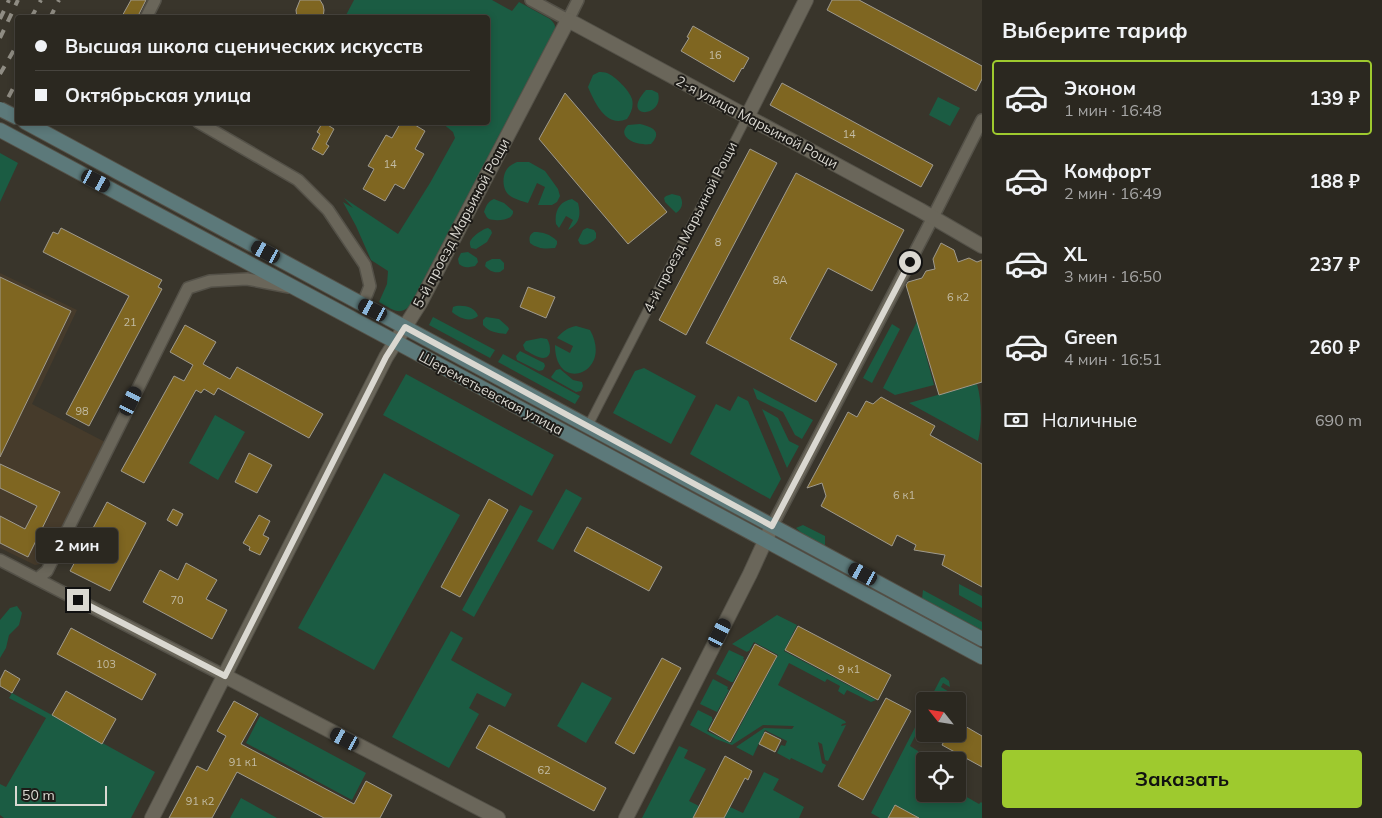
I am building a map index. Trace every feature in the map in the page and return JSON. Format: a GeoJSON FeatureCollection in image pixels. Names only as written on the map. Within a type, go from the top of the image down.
{"type":"FeatureCollection","features":[{"type":"Feature","properties":{"kind":"main road"},"geometry":{"type":"LineString","coordinates":[[0,109],[15,116]]}},
{"type":"Feature","properties":{"kind":"main road","name":"Шереметьевская улица"},"geometry":{"type":"LineString","coordinates":[[31,125],[982,639]]}},
{"type":"Feature","properties":{"kind":"main road","name":"Шереметьевская улица"},"geometry":{"type":"LineString","coordinates":[[0,130],[982,657]]}},
{"type":"Feature","properties":{"kind":"street"},"geometry":{"type":"LineString","coordinates":[[148,15],[155,0]]}},
{"type":"Feature","properties":{"kind":"street","name":"2-я улица Марьиной Рощи"},"geometry":{"type":"LineString","coordinates":[[531,0],[982,246]]}},
{"type":"Feature","properties":{"kind":"street","name":"5-й проезд Марьиной Рощи"},"geometry":{"type":"LineString","coordinates":[[152,818],[395,342],[420,303],[578,0]]}},
{"type":"Feature","properties":{"kind":"street","name":"4-й проезд Марьиной Рощи"},"geometry":{"type":"LineString","coordinates":[[588,426],[806,0]]}},
{"type":"Feature","properties":{"kind":"street"},"geometry":{"type":"LineString","coordinates":[[626,818],[772,526],[933,218],[982,120]]}},
{"type":"Feature","properties":{"kind":"street"},"geometry":{"type":"LineString","coordinates":[[203,125],[298,180],[328,210],[365,265],[370,286],[363,304]]}},
{"type":"Feature","properties":{"kind":"street"},"geometry":{"type":"LineString","coordinates":[[37,579],[47,570],[188,288],[210,281],[247,280],[294,288]]}},
{"type":"Feature","properties":{"kind":"street"},"geometry":{"type":"LineString","coordinates":[[0,560],[498,818]]}},
{"type":"Feature","properties":{"kind":"shaded area"},"geometry":{"type":"Polygon","coordinates":[[[0,273],[77,310],[32,404],[105,442],[46,563],[35,565],[0,548],[0,273]]]}},
{"type":"Feature","properties":{"kind":"green space"},"geometry":{"type":"Polygon","coordinates":[[[354,0],[492,0],[512,11],[519,2],[550,19],[555,27],[555,31],[414,300],[410,306],[402,311],[394,310],[379,302],[387,284],[388,271],[371,260],[343,202],[353,208],[344,198],[398,234],[455,138],[453,132],[444,125],[490,125],[490,15],[346,15],[354,0]]]}},
{"type":"Feature","properties":{"kind":"green space"},"geometry":{"type":"Polygon","coordinates":[[[599,72],[614,77],[631,96],[633,102],[627,119],[613,120],[607,117],[598,107],[588,87],[593,75],[599,72]]]}},
{"type":"Feature","properties":{"kind":"green space"},"geometry":{"type":"Polygon","coordinates":[[[646,90],[658,93],[658,101],[650,111],[644,112],[640,111],[637,107],[639,100],[646,90]]]}},
{"type":"Feature","properties":{"kind":"green space"},"geometry":{"type":"Polygon","coordinates":[[[938,97],[960,108],[950,126],[929,115],[938,97]]]}},
{"type":"Feature","properties":{"kind":"green space"},"geometry":{"type":"Polygon","coordinates":[[[640,124],[652,128],[656,133],[651,144],[631,141],[625,135],[624,132],[628,125],[640,124]]]}},
{"type":"Feature","properties":{"kind":"green space"},"geometry":{"type":"Polygon","coordinates":[[[0,153],[18,163],[0,202],[0,153]]]}},
{"type":"Feature","properties":{"kind":"green space"},"geometry":{"type":"Polygon","coordinates":[[[517,162],[529,162],[545,171],[558,189],[560,196],[557,202],[552,205],[538,205],[545,187],[537,183],[528,203],[516,199],[506,192],[504,184],[505,172],[517,162]]]}},
{"type":"Feature","properties":{"kind":"green space"},"geometry":{"type":"Polygon","coordinates":[[[672,194],[680,196],[682,201],[680,210],[676,213],[665,202],[664,198],[672,194]]]}},
{"type":"Feature","properties":{"kind":"green space"},"geometry":{"type":"Polygon","coordinates":[[[494,199],[504,203],[513,211],[513,214],[505,219],[489,219],[484,212],[489,202],[494,199]]]}},
{"type":"Feature","properties":{"kind":"green space"},"geometry":{"type":"Polygon","coordinates":[[[572,199],[578,203],[579,215],[577,222],[568,230],[573,220],[566,216],[559,228],[556,224],[557,211],[561,204],[572,199]]]}},
{"type":"Feature","properties":{"kind":"green space"},"geometry":{"type":"Polygon","coordinates":[[[488,228],[492,233],[487,242],[476,249],[471,248],[470,241],[472,238],[488,228]]]}},
{"type":"Feature","properties":{"kind":"green space"},"geometry":{"type":"Polygon","coordinates":[[[587,228],[594,230],[596,238],[589,244],[580,244],[578,240],[583,230],[587,228]]]}},
{"type":"Feature","properties":{"kind":"green space"},"geometry":{"type":"Polygon","coordinates":[[[534,232],[546,234],[557,241],[555,248],[542,248],[530,243],[531,234],[534,232]]]}},
{"type":"Feature","properties":{"kind":"green space"},"geometry":{"type":"Polygon","coordinates":[[[468,252],[477,258],[478,262],[475,266],[461,266],[458,259],[461,253],[468,252]]]}},
{"type":"Feature","properties":{"kind":"green space"},"geometry":{"type":"Polygon","coordinates":[[[492,259],[500,259],[504,263],[504,269],[500,272],[493,272],[488,269],[485,266],[486,262],[492,259]]]}},
{"type":"Feature","properties":{"kind":"green space"},"geometry":{"type":"Polygon","coordinates":[[[929,298],[936,302],[920,334],[934,385],[895,395],[883,388],[929,298]]]}},
{"type":"Feature","properties":{"kind":"green space"},"geometry":{"type":"Polygon","coordinates":[[[453,307],[469,307],[475,310],[478,316],[472,319],[461,318],[452,312],[453,307]]]}},
{"type":"Feature","properties":{"kind":"green space"},"geometry":{"type":"Polygon","coordinates":[[[433,317],[495,350],[490,358],[429,325],[433,317]]]}},
{"type":"Feature","properties":{"kind":"green space"},"geometry":{"type":"Polygon","coordinates":[[[486,317],[499,319],[509,329],[506,334],[493,332],[485,327],[483,320],[486,317]]]}},
{"type":"Feature","properties":{"kind":"green space"},"geometry":{"type":"Polygon","coordinates":[[[892,324],[900,329],[872,383],[863,378],[892,324]]]}},
{"type":"Feature","properties":{"kind":"green space"},"geometry":{"type":"Polygon","coordinates":[[[576,326],[590,330],[595,345],[595,358],[589,367],[582,372],[572,374],[564,370],[557,360],[555,345],[570,353],[573,346],[557,338],[565,330],[576,326]]]}},
{"type":"Feature","properties":{"kind":"green space"},"geometry":{"type":"Polygon","coordinates":[[[541,338],[547,339],[549,344],[550,352],[546,358],[539,357],[525,350],[523,345],[526,341],[541,338]]]}},
{"type":"Feature","properties":{"kind":"green space"},"geometry":{"type":"Polygon","coordinates":[[[520,351],[544,363],[543,370],[539,371],[517,360],[516,356],[520,351]]]}},
{"type":"Feature","properties":{"kind":"green space"},"geometry":{"type":"Polygon","coordinates":[[[503,354],[580,396],[575,404],[498,362],[503,354]]]}},
{"type":"Feature","properties":{"kind":"green space"},"geometry":{"type":"Polygon","coordinates":[[[644,368],[696,396],[671,444],[613,413],[635,371],[644,368]]]}},
{"type":"Feature","properties":{"kind":"green space"},"geometry":{"type":"Polygon","coordinates":[[[560,369],[573,380],[582,382],[581,391],[576,392],[551,377],[556,370],[560,369]]]}},
{"type":"Feature","properties":{"kind":"green space"},"geometry":{"type":"Polygon","coordinates":[[[406,374],[554,455],[532,496],[383,415],[406,374]]]}},
{"type":"Feature","properties":{"kind":"green space"},"geometry":{"type":"Polygon","coordinates":[[[977,384],[981,413],[978,441],[909,403],[977,384]]]}},
{"type":"Feature","properties":{"kind":"green space"},"geometry":{"type":"Polygon","coordinates":[[[753,388],[813,420],[802,439],[795,435],[783,412],[757,399],[753,388]]]}},
{"type":"Feature","properties":{"kind":"green space"},"geometry":{"type":"Polygon","coordinates":[[[738,396],[748,401],[781,479],[770,499],[690,454],[716,404],[730,411],[738,396]]]}},
{"type":"Feature","properties":{"kind":"green space"},"geometry":{"type":"Polygon","coordinates":[[[762,409],[778,418],[789,441],[799,446],[787,468],[762,409]]]}},
{"type":"Feature","properties":{"kind":"green space"},"geometry":{"type":"Polygon","coordinates":[[[215,415],[245,432],[218,480],[189,463],[215,415]]]}},
{"type":"Feature","properties":{"kind":"green space"},"geometry":{"type":"Polygon","coordinates":[[[384,473],[460,515],[374,670],[298,628],[384,473]]]}},
{"type":"Feature","properties":{"kind":"green space"},"geometry":{"type":"Polygon","coordinates":[[[566,489],[582,498],[553,550],[537,541],[566,489]]]}},
{"type":"Feature","properties":{"kind":"green space"},"geometry":{"type":"Polygon","coordinates":[[[520,505],[533,511],[474,617],[462,610],[520,505]]]}},
{"type":"Feature","properties":{"kind":"green space"},"geometry":{"type":"Polygon","coordinates":[[[803,525],[825,536],[825,546],[804,535],[796,528],[803,525]]]}},
{"type":"Feature","properties":{"kind":"green space"},"geometry":{"type":"Polygon","coordinates":[[[959,584],[982,596],[982,608],[959,595],[959,584]]]}},
{"type":"Feature","properties":{"kind":"green space"},"geometry":{"type":"Polygon","coordinates":[[[923,590],[982,622],[982,631],[922,599],[923,590]]]}},
{"type":"Feature","properties":{"kind":"green space"},"geometry":{"type":"Polygon","coordinates":[[[17,606],[22,613],[19,625],[9,635],[6,648],[0,658],[0,620],[10,608],[17,606]]]}},
{"type":"Feature","properties":{"kind":"green space"},"geometry":{"type":"Polygon","coordinates":[[[777,615],[797,625],[784,651],[876,700],[871,702],[847,690],[844,695],[838,691],[840,686],[827,679],[825,682],[789,663],[778,685],[846,723],[841,726],[846,725],[828,761],[825,760],[822,744],[818,742],[822,763],[826,765],[822,773],[777,753],[781,745],[785,746],[787,741],[765,730],[753,756],[736,747],[764,728],[792,729],[794,726],[763,725],[732,745],[690,725],[698,710],[713,719],[707,731],[731,743],[778,655],[754,642],[747,652],[732,644],[777,615]]]}},
{"type":"Feature","properties":{"kind":"green space"},"geometry":{"type":"Polygon","coordinates":[[[451,631],[463,638],[451,660],[512,694],[505,707],[477,693],[469,708],[479,714],[449,768],[392,737],[451,631]]]}},
{"type":"Feature","properties":{"kind":"green space"},"geometry":{"type":"Polygon","coordinates":[[[729,650],[744,657],[743,659],[745,660],[733,682],[716,674],[729,650]]]}},
{"type":"Feature","properties":{"kind":"green space"},"geometry":{"type":"Polygon","coordinates":[[[944,677],[949,681],[950,687],[943,683],[941,687],[949,692],[934,692],[941,678],[944,677]]]}},
{"type":"Feature","properties":{"kind":"green space"},"geometry":{"type":"Polygon","coordinates":[[[713,679],[728,687],[727,689],[729,690],[717,712],[700,704],[713,679]]]}},
{"type":"Feature","properties":{"kind":"green space"},"geometry":{"type":"Polygon","coordinates":[[[582,682],[612,698],[586,743],[557,726],[582,682]]]}},
{"type":"Feature","properties":{"kind":"green space"},"geometry":{"type":"Polygon","coordinates":[[[12,693],[155,772],[131,818],[4,818],[0,815],[0,784],[6,787],[46,718],[9,698],[12,693]]]}},
{"type":"Feature","properties":{"kind":"green space"},"geometry":{"type":"Polygon","coordinates":[[[260,716],[366,773],[352,800],[246,743],[260,716]]]}},
{"type":"Feature","properties":{"kind":"green space"},"geometry":{"type":"Polygon","coordinates":[[[916,726],[916,734],[910,746],[918,752],[916,752],[916,802],[966,802],[966,797],[979,804],[982,803],[982,818],[880,818],[871,813],[916,726]]]}},
{"type":"Feature","properties":{"kind":"green space"},"geometry":{"type":"Polygon","coordinates":[[[679,746],[688,750],[684,758],[706,769],[689,801],[699,806],[693,818],[642,818],[679,746]]]}},
{"type":"Feature","properties":{"kind":"green space"},"geometry":{"type":"Polygon","coordinates":[[[764,772],[779,779],[773,790],[804,807],[799,818],[724,818],[730,807],[743,813],[764,772]]]}},
{"type":"Feature","properties":{"kind":"green space"},"geometry":{"type":"Polygon","coordinates":[[[241,798],[277,818],[230,818],[241,798]]]}},
{"type":"Feature","properties":{"kind":"building"},"geometry":{"type":"Polygon","coordinates":[[[131,0],[146,0],[138,15],[123,15],[131,0]]]}},
{"type":"Feature","properties":{"kind":"building"},"geometry":{"type":"Polygon","coordinates":[[[300,0],[320,0],[324,10],[323,15],[297,15],[296,10],[300,0]]]}},
{"type":"Feature","properties":{"kind":"building"},"geometry":{"type":"Polygon","coordinates":[[[832,0],[859,0],[982,66],[982,79],[976,91],[827,10],[832,0]]]}},
{"type":"Feature","properties":{"kind":"building"},"geometry":{"type":"Polygon","coordinates":[[[693,26],[749,58],[734,82],[681,51],[689,38],[687,37],[693,26]]]}},
{"type":"Feature","properties":{"kind":"building"},"geometry":{"type":"Polygon","coordinates":[[[782,83],[933,165],[921,187],[770,105],[782,83]]]}},
{"type":"Feature","properties":{"kind":"building"},"geometry":{"type":"Polygon","coordinates":[[[565,93],[667,212],[628,244],[539,139],[565,93]]]}},
{"type":"Feature","properties":{"kind":"building"},"geometry":{"type":"Polygon","coordinates":[[[321,125],[328,125],[334,129],[326,144],[329,146],[323,155],[312,149],[320,134],[317,132],[321,125]]]}},
{"type":"Feature","properties":{"kind":"building"},"geometry":{"type":"Polygon","coordinates":[[[399,125],[415,125],[425,131],[415,149],[424,154],[404,189],[395,184],[385,201],[363,189],[374,169],[368,166],[386,135],[392,138],[399,125]]]}},
{"type":"Feature","properties":{"kind":"building"},"geometry":{"type":"Polygon","coordinates":[[[750,149],[777,163],[686,335],[659,320],[750,149]]]}},
{"type":"Feature","properties":{"kind":"building"},"geometry":{"type":"Polygon","coordinates":[[[796,173],[904,230],[872,291],[828,268],[790,339],[837,364],[816,402],[706,343],[796,173]]]}},
{"type":"Feature","properties":{"kind":"building"},"geometry":{"type":"Polygon","coordinates":[[[61,228],[162,280],[158,287],[162,289],[89,426],[66,414],[129,296],[43,252],[53,232],[58,234],[61,228]]]}},
{"type":"Feature","properties":{"kind":"building"},"geometry":{"type":"Polygon","coordinates":[[[941,243],[954,250],[958,262],[969,258],[977,262],[982,260],[982,382],[939,395],[906,285],[908,282],[922,278],[926,271],[935,269],[933,259],[941,243]]]}},
{"type":"Feature","properties":{"kind":"building"},"geometry":{"type":"Polygon","coordinates":[[[0,277],[71,311],[0,457],[0,277]]]}},
{"type":"Feature","properties":{"kind":"building"},"geometry":{"type":"Polygon","coordinates":[[[528,287],[555,297],[546,318],[520,307],[528,287]]]}},
{"type":"Feature","properties":{"kind":"building"},"geometry":{"type":"Polygon","coordinates":[[[185,325],[216,342],[203,364],[230,379],[237,367],[323,414],[309,438],[218,388],[214,395],[204,389],[201,393],[196,390],[144,483],[121,471],[174,376],[184,381],[193,365],[170,352],[185,325]]]}},
{"type":"Feature","properties":{"kind":"building"},"geometry":{"type":"Polygon","coordinates":[[[881,397],[935,426],[930,435],[982,464],[982,587],[942,565],[945,555],[914,550],[916,545],[897,535],[892,546],[821,506],[826,496],[822,483],[807,488],[848,412],[857,417],[866,401],[873,404],[881,397]]]}},
{"type":"Feature","properties":{"kind":"building"},"geometry":{"type":"Polygon","coordinates":[[[249,453],[272,465],[257,493],[235,482],[249,453]]]}},
{"type":"Feature","properties":{"kind":"building"},"geometry":{"type":"Polygon","coordinates":[[[0,464],[60,492],[28,557],[0,543],[0,516],[25,529],[37,506],[0,488],[0,464]]]}},
{"type":"Feature","properties":{"kind":"building"},"geometry":{"type":"Polygon","coordinates":[[[489,499],[508,510],[460,597],[441,587],[489,499]]]}},
{"type":"Feature","properties":{"kind":"building"},"geometry":{"type":"Polygon","coordinates":[[[107,502],[146,523],[110,591],[70,571],[107,502]]]}},
{"type":"Feature","properties":{"kind":"building"},"geometry":{"type":"Polygon","coordinates":[[[173,509],[183,514],[177,526],[167,520],[173,509]]]}},
{"type":"Feature","properties":{"kind":"building"},"geometry":{"type":"Polygon","coordinates":[[[259,515],[270,521],[263,535],[269,538],[260,555],[249,550],[250,547],[243,543],[259,515]]]}},
{"type":"Feature","properties":{"kind":"building"},"geometry":{"type":"Polygon","coordinates":[[[587,527],[662,567],[649,591],[574,551],[587,527]]]}},
{"type":"Feature","properties":{"kind":"building"},"geometry":{"type":"Polygon","coordinates":[[[186,563],[217,580],[206,599],[227,610],[212,639],[143,602],[160,570],[178,580],[186,563]]]}},
{"type":"Feature","properties":{"kind":"building"},"geometry":{"type":"Polygon","coordinates":[[[798,626],[891,675],[878,700],[785,650],[798,626]]]}},
{"type":"Feature","properties":{"kind":"building"},"geometry":{"type":"Polygon","coordinates":[[[71,628],[156,674],[142,700],[57,654],[71,628]]]}},
{"type":"Feature","properties":{"kind":"building"},"geometry":{"type":"Polygon","coordinates":[[[755,644],[777,656],[730,742],[709,730],[755,644]]]}},
{"type":"Feature","properties":{"kind":"building"},"geometry":{"type":"Polygon","coordinates":[[[662,658],[681,668],[634,754],[615,743],[662,658]]]}},
{"type":"Feature","properties":{"kind":"building"},"geometry":{"type":"Polygon","coordinates":[[[5,670],[20,679],[12,693],[0,686],[0,680],[5,670]]]}},
{"type":"Feature","properties":{"kind":"building"},"geometry":{"type":"Polygon","coordinates":[[[66,691],[116,719],[102,744],[52,715],[66,691]]]}},
{"type":"Feature","properties":{"kind":"building"},"geometry":{"type":"Polygon","coordinates":[[[886,698],[911,711],[863,800],[838,786],[886,698]]]}},
{"type":"Feature","properties":{"kind":"building"},"geometry":{"type":"Polygon","coordinates":[[[234,701],[258,714],[241,744],[354,804],[366,781],[392,795],[380,818],[324,818],[237,772],[212,818],[169,818],[197,766],[207,771],[226,736],[217,731],[234,701]]]}},
{"type":"Feature","properties":{"kind":"building"},"geometry":{"type":"Polygon","coordinates":[[[489,725],[606,788],[594,811],[476,748],[489,725]]]}},
{"type":"Feature","properties":{"kind":"building"},"geometry":{"type":"Polygon","coordinates":[[[966,727],[982,736],[982,767],[966,758],[966,752],[955,752],[942,745],[944,742],[966,742],[966,727]]]}},
{"type":"Feature","properties":{"kind":"building"},"geometry":{"type":"Polygon","coordinates":[[[765,732],[781,740],[775,752],[759,744],[765,732]]]}},
{"type":"Feature","properties":{"kind":"building"},"geometry":{"type":"Polygon","coordinates":[[[725,756],[752,771],[748,780],[745,778],[724,818],[693,818],[725,756]]]}},
{"type":"Feature","properties":{"kind":"building"},"geometry":{"type":"Polygon","coordinates":[[[895,805],[919,818],[888,818],[895,805]]]}},
{"type":"Feature","properties":{"kind":"railway"},"geometry":{"type":"LineString","coordinates":[[0,19],[9,0]]}},
{"type":"Feature","properties":{"kind":"railway"},"geometry":{"type":"LineString","coordinates":[[0,38],[18,0]]}},
{"type":"Feature","properties":{"kind":"railway"},"geometry":{"type":"LineString","coordinates":[[33,15],[41,0]]}},
{"type":"Feature","properties":{"kind":"railway"},"geometry":{"type":"LineString","coordinates":[[52,15],[59,0]]}},
{"type":"Feature","properties":{"kind":"railway"},"geometry":{"type":"LineString","coordinates":[[0,74],[15,48]]}},
{"type":"Feature","properties":{"kind":"railway"},"geometry":{"type":"LineString","coordinates":[[0,113],[15,85]]}},
{"type":"Feature","properties":{"kind":"route"},"geometry":{"type":"LineString","coordinates":[[78,600],[225,676],[386,357],[405,327],[772,526],[910,262]]}}]}
